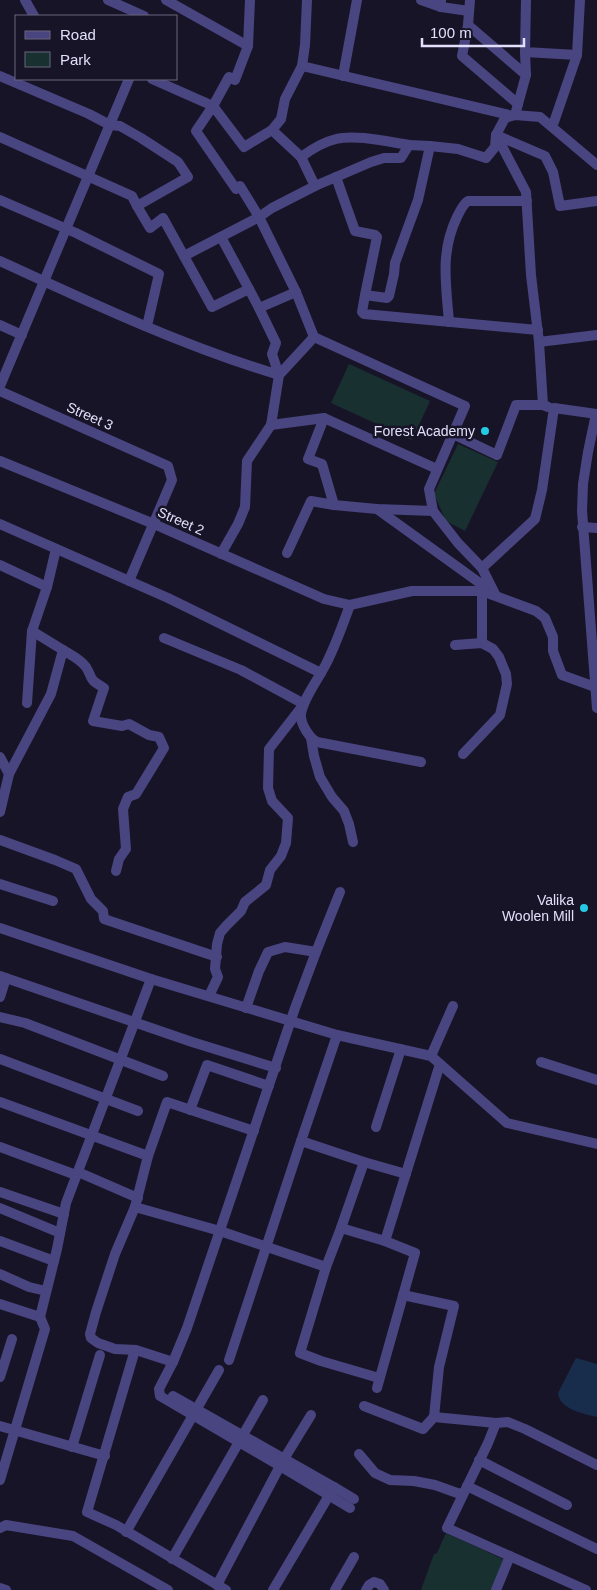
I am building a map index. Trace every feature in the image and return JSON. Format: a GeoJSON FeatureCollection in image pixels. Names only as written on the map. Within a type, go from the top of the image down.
{"type":"FeatureCollection","features":[{"type":"Feature","properties":{"kind":"street"},"geometry":{"type":"LineString","coordinates":[[25,0],[33,15]]}},
{"type":"Feature","properties":{"kind":"street"},"geometry":{"type":"LineString","coordinates":[[108,0],[142,15]]}},
{"type":"Feature","properties":{"kind":"street"},"geometry":{"type":"LineString","coordinates":[[166,0],[248,46]]}},
{"type":"Feature","properties":{"kind":"street"},"geometry":{"type":"LineString","coordinates":[[250,0],[248,46],[235,80],[229,77],[196,131],[236,189],[240,186],[259,217],[296,292],[314,337],[465,406],[429,489],[433,511],[458,543],[482,568],[495,594],[377,509]]}},
{"type":"Feature","properties":{"kind":"street"},"geometry":{"type":"LineString","coordinates":[[154,80],[212,106],[244,147],[272,130],[281,119],[285,99],[302,66],[307,0]]}},
{"type":"Feature","properties":{"kind":"street"},"geometry":{"type":"LineString","coordinates":[[343,76],[357,0]]}},
{"type":"Feature","properties":{"kind":"street"},"geometry":{"type":"LineString","coordinates":[[421,0],[441,3],[469,11]]}},
{"type":"Feature","properties":{"kind":"street"},"geometry":{"type":"LineString","coordinates":[[470,0],[468,25],[462,56],[518,104]]}},
{"type":"Feature","properties":{"kind":"street"},"geometry":{"type":"LineString","coordinates":[[301,156],[316,146],[337,138],[368,139],[458,149],[486,158],[495,147],[496,135],[505,118],[512,115],[518,104],[526,76],[526,0]]}},
{"type":"Feature","properties":{"kind":"street"},"geometry":{"type":"LineString","coordinates":[[554,122],[577,55],[580,0]]}},
{"type":"Feature","properties":{"kind":"street"},"geometry":{"type":"LineString","coordinates":[[468,25],[526,76]]}},
{"type":"Feature","properties":{"kind":"street"},"geometry":{"type":"LineString","coordinates":[[525,52],[577,55]]}},
{"type":"Feature","properties":{"kind":"street"},"geometry":{"type":"LineString","coordinates":[[302,66],[512,115],[540,117],[597,165]]}},
{"type":"Feature","properties":{"kind":"street"},"geometry":{"type":"LineString","coordinates":[[0,76],[89,114],[110,125],[120,126],[178,162],[188,177],[137,206]]}},
{"type":"Feature","properties":{"kind":"street"},"geometry":{"type":"LineString","coordinates":[[0,386],[129,80]]}},
{"type":"Feature","properties":{"kind":"street"},"geometry":{"type":"LineString","coordinates":[[272,130],[301,156],[315,186]]}},
{"type":"Feature","properties":{"kind":"street"},"geometry":{"type":"LineString","coordinates":[[496,135],[545,156],[553,172],[560,206],[597,201]]}},
{"type":"Feature","properties":{"kind":"street"},"geometry":{"type":"LineString","coordinates":[[496,135],[526,192],[530,275],[538,330],[543,405]]}},
{"type":"Feature","properties":{"kind":"street"},"geometry":{"type":"LineString","coordinates":[[0,137],[88,178],[132,196],[150,228],[163,218],[212,307],[249,289]]}},
{"type":"Feature","properties":{"kind":"street"},"geometry":{"type":"LineString","coordinates":[[184,256],[336,176],[384,158],[401,158],[409,145]]}},
{"type":"Feature","properties":{"kind":"street"},"geometry":{"type":"LineString","coordinates":[[365,295],[387,298],[389,296],[395,263],[418,200],[430,146]]}},
{"type":"Feature","properties":{"kind":"street"},"geometry":{"type":"LineString","coordinates":[[336,176],[355,231],[377,237],[362,312],[364,314],[538,330]]}},
{"type":"Feature","properties":{"kind":"street"},"geometry":{"type":"LineString","coordinates":[[0,200],[67,229],[159,274],[147,326]]}},
{"type":"Feature","properties":{"kind":"street"},"geometry":{"type":"LineString","coordinates":[[449,322],[445,278],[446,247],[463,205],[468,201],[527,201]]}},
{"type":"Feature","properties":{"kind":"street"},"geometry":{"type":"LineString","coordinates":[[221,237],[276,343],[272,354],[279,375],[272,425],[246,461],[245,508],[221,554]]}},
{"type":"Feature","properties":{"kind":"street"},"geometry":{"type":"LineString","coordinates":[[0,261],[147,326],[231,360],[279,375]]}},
{"type":"Feature","properties":{"kind":"street"},"geometry":{"type":"LineString","coordinates":[[259,308],[296,292]]}},
{"type":"Feature","properties":{"kind":"street"},"geometry":{"type":"LineString","coordinates":[[0,325],[22,335]]}},
{"type":"Feature","properties":{"kind":"street"},"geometry":{"type":"LineString","coordinates":[[539,342],[597,335]]}},
{"type":"Feature","properties":{"kind":"street"},"geometry":{"type":"LineString","coordinates":[[279,375],[314,337]]}},
{"type":"Feature","properties":{"kind":"street","name":"Street 3"},"geometry":{"type":"LineString","coordinates":[[0,391],[168,466],[172,480],[154,524]]}},
{"type":"Feature","properties":{"kind":"street"},"geometry":{"type":"LineString","coordinates":[[453,434],[497,454],[516,405],[543,405],[597,414],[583,484],[582,527],[586,578],[593,604],[597,708]]}},
{"type":"Feature","properties":{"kind":"street"},"geometry":{"type":"LineString","coordinates":[[482,568],[535,519],[542,490],[554,408]]}},
{"type":"Feature","properties":{"kind":"street"},"geometry":{"type":"LineString","coordinates":[[272,425],[324,418],[437,469]]}},
{"type":"Feature","properties":{"kind":"street"},"geometry":{"type":"LineString","coordinates":[[324,418],[308,459],[322,464],[334,505]]}},
{"type":"Feature","properties":{"kind":"street","name":"Street 2"},"geometry":{"type":"LineString","coordinates":[[0,461],[154,524],[324,599],[350,605]]}},
{"type":"Feature","properties":{"kind":"street"},"geometry":{"type":"LineString","coordinates":[[286,553],[312,502],[377,509],[433,511]]}},
{"type":"Feature","properties":{"kind":"street"},"geometry":{"type":"LineString","coordinates":[[0,524],[168,598],[322,673]]}},
{"type":"Feature","properties":{"kind":"street"},"geometry":{"type":"LineString","coordinates":[[129,581],[154,524]]}},
{"type":"Feature","properties":{"kind":"street"},"geometry":{"type":"LineString","coordinates":[[582,527],[597,528]]}},
{"type":"Feature","properties":{"kind":"street"},"geometry":{"type":"LineString","coordinates":[[27,703],[32,631],[47,587],[56,549]]}},
{"type":"Feature","properties":{"kind":"street"},"geometry":{"type":"LineString","coordinates":[[0,577],[1,565],[47,587]]}},
{"type":"Feature","properties":{"kind":"street"},"geometry":{"type":"LineString","coordinates":[[586,578],[597,578]]}},
{"type":"Feature","properties":{"kind":"street"},"geometry":{"type":"LineString","coordinates":[[209,996],[218,977],[215,969],[220,934],[237,916],[245,902],[266,885],[270,870],[281,856],[286,843],[288,818],[272,801],[268,788],[269,748],[304,704],[322,673],[350,605],[412,591],[482,591],[536,611],[545,618],[553,637],[553,651],[562,675],[596,684]]}},
{"type":"Feature","properties":{"kind":"street"},"geometry":{"type":"LineString","coordinates":[[482,591],[482,643]]}},
{"type":"Feature","properties":{"kind":"street"},"geometry":{"type":"LineString","coordinates":[[32,631],[79,660],[86,668],[91,681],[104,688],[94,721],[122,726],[129,724],[149,735],[159,737],[164,748],[136,794],[128,797],[123,809],[126,849],[119,859],[116,871]]}},
{"type":"Feature","properties":{"kind":"street"},"geometry":{"type":"LineString","coordinates":[[164,638],[241,670],[304,704]]}},
{"type":"Feature","properties":{"kind":"street"},"geometry":{"type":"LineString","coordinates":[[454,645],[482,643],[493,650],[499,657],[506,674],[507,684],[500,716],[463,754]]}},
{"type":"Feature","properties":{"kind":"street"},"geometry":{"type":"LineString","coordinates":[[0,812],[9,774],[51,694],[62,650]]}},
{"type":"Feature","properties":{"kind":"street"},"geometry":{"type":"LineString","coordinates":[[304,704],[301,720],[311,738],[320,778],[344,812],[350,824],[353,842]]}},
{"type":"Feature","properties":{"kind":"street"},"geometry":{"type":"LineString","coordinates":[[311,738],[318,742],[421,762]]}},
{"type":"Feature","properties":{"kind":"street"},"geometry":{"type":"LineString","coordinates":[[0,757],[9,774]]}},
{"type":"Feature","properties":{"kind":"street"},"geometry":{"type":"LineString","coordinates":[[0,840],[76,869],[91,899],[103,911],[104,919],[217,957]]}},
{"type":"Feature","properties":{"kind":"street"},"geometry":{"type":"LineString","coordinates":[[0,884],[53,901]]}},
{"type":"Feature","properties":{"kind":"street"},"geometry":{"type":"LineString","coordinates":[[340,892],[295,1008],[187,1328],[159,1389],[160,1396],[195,1412],[352,1503]]}},
{"type":"Feature","properties":{"kind":"street"},"geometry":{"type":"LineString","coordinates":[[0,928],[151,979],[246,1008],[337,1035],[431,1056],[507,1123],[597,1144]]}},
{"type":"Feature","properties":{"kind":"street"},"geometry":{"type":"LineString","coordinates":[[246,1008],[268,952],[285,947],[316,952]]}},
{"type":"Feature","properties":{"kind":"street"},"geometry":{"type":"LineString","coordinates":[[0,997],[3,977],[135,1023],[276,1068]]}},
{"type":"Feature","properties":{"kind":"street"},"geometry":{"type":"LineString","coordinates":[[0,1480],[45,1329],[40,1317],[66,1203],[151,979]]}},
{"type":"Feature","properties":{"kind":"street"},"geometry":{"type":"LineString","coordinates":[[431,1056],[453,1006]]}},
{"type":"Feature","properties":{"kind":"street"},"geometry":{"type":"LineString","coordinates":[[0,1017],[25,1023],[163,1076]]}},
{"type":"Feature","properties":{"kind":"street"},"geometry":{"type":"LineString","coordinates":[[229,1360],[337,1035]]}},
{"type":"Feature","properties":{"kind":"street"},"geometry":{"type":"LineString","coordinates":[[376,1127],[401,1049]]}},
{"type":"Feature","properties":{"kind":"street"},"geometry":{"type":"LineString","coordinates":[[0,1060],[138,1111]]}},
{"type":"Feature","properties":{"kind":"street"},"geometry":{"type":"LineString","coordinates":[[541,1062],[597,1080]]}},
{"type":"Feature","properties":{"kind":"street"},"geometry":{"type":"LineString","coordinates":[[385,1241],[440,1064]]}},
{"type":"Feature","properties":{"kind":"street"},"geometry":{"type":"LineString","coordinates":[[190,1110],[207,1065],[269,1086]]}},
{"type":"Feature","properties":{"kind":"street"},"geometry":{"type":"LineString","coordinates":[[0,1102],[148,1156]]}},
{"type":"Feature","properties":{"kind":"street"},"geometry":{"type":"LineString","coordinates":[[173,1362],[135,1350],[115,1349],[98,1343],[91,1338],[90,1334],[115,1254],[137,1203],[148,1156],[167,1102],[254,1131]]}},
{"type":"Feature","properties":{"kind":"street"},"geometry":{"type":"LineString","coordinates":[[301,1141],[406,1174]]}},
{"type":"Feature","properties":{"kind":"street"},"geometry":{"type":"LineString","coordinates":[[0,1147],[77,1174],[137,1203],[326,1267]]}},
{"type":"Feature","properties":{"kind":"street"},"geometry":{"type":"LineString","coordinates":[[341,1228],[385,1241],[415,1253],[378,1383],[300,1353],[326,1267],[364,1162]]}},
{"type":"Feature","properties":{"kind":"street"},"geometry":{"type":"LineString","coordinates":[[0,1192],[64,1214]]}},
{"type":"Feature","properties":{"kind":"street"},"geometry":{"type":"LineString","coordinates":[[0,1208],[60,1233]]}},
{"type":"Feature","properties":{"kind":"street"},"geometry":{"type":"LineString","coordinates":[[0,1241],[54,1261]]}},
{"type":"Feature","properties":{"kind":"street"},"geometry":{"type":"LineString","coordinates":[[0,1274],[28,1287],[46,1292]]}},
{"type":"Feature","properties":{"kind":"street"},"geometry":{"type":"LineString","coordinates":[[364,1406],[423,1429],[434,1417],[439,1367],[454,1306],[403,1295]]}},
{"type":"Feature","properties":{"kind":"street"},"geometry":{"type":"LineString","coordinates":[[0,1304],[40,1317]]}},
{"type":"Feature","properties":{"kind":"street"},"geometry":{"type":"LineString","coordinates":[[0,1378],[12,1339]]}},
{"type":"Feature","properties":{"kind":"street"},"geometry":{"type":"LineString","coordinates":[[135,1350],[87,1512],[116,1525],[221,1587],[282,1463],[311,1415]]}},
{"type":"Feature","properties":{"kind":"street"},"geometry":{"type":"LineString","coordinates":[[72,1447],[100,1355]]}},
{"type":"Feature","properties":{"kind":"street"},"geometry":{"type":"LineString","coordinates":[[126,1532],[219,1370]]}},
{"type":"Feature","properties":{"kind":"street"},"geometry":{"type":"LineString","coordinates":[[172,1559],[263,1400]]}},
{"type":"Feature","properties":{"kind":"street"},"geometry":{"type":"LineString","coordinates":[[434,1417],[508,1422],[597,1465]]}},
{"type":"Feature","properties":{"kind":"street"},"geometry":{"type":"LineString","coordinates":[[496,1422],[488,1443],[447,1528],[586,1590]]}},
{"type":"Feature","properties":{"kind":"street"},"geometry":{"type":"LineString","coordinates":[[0,1426],[105,1456]]}},
{"type":"Feature","properties":{"kind":"street"},"geometry":{"type":"LineString","coordinates":[[359,1454],[375,1473],[390,1480],[414,1481],[436,1485],[460,1494],[466,1489]]}},
{"type":"Feature","properties":{"kind":"street"},"geometry":{"type":"LineString","coordinates":[[479,1460],[567,1505]]}},
{"type":"Feature","properties":{"kind":"street"},"geometry":{"type":"LineString","coordinates":[[466,1489],[597,1549]]}},
{"type":"Feature","properties":{"kind":"street"},"geometry":{"type":"LineString","coordinates":[[273,1590],[331,1492]]}},
{"type":"Feature","properties":{"kind":"street"},"geometry":{"type":"LineString","coordinates":[[0,1528],[6,1525],[73,1536],[168,1590]]}},
{"type":"Feature","properties":{"kind":"street"},"geometry":{"type":"LineString","coordinates":[[496,1590],[510,1556]]}},
{"type":"Feature","properties":{"kind":"street"},"geometry":{"type":"LineString","coordinates":[[335,1590],[354,1557]]}},
{"type":"Feature","properties":{"kind":"street"},"geometry":{"type":"LineString","coordinates":[[366,1590],[374,1582],[380,1584],[384,1590]]}},
{"type":"Feature","properties":{"kind":"street"},"geometry":{"type":"LineString","coordinates":[[0,1588],[6,1590]]}},
{"type":"Feature","properties":{"kind":"green space"},"geometry":{"type":"Polygon","coordinates":[[[349,364],[430,401],[412,440],[331,403],[349,364]]]}},
{"type":"Feature","properties":{"kind":"green space"},"geometry":{"type":"Polygon","coordinates":[[[458,444],[498,462],[465,531],[446,521],[434,494],[458,444]]]}},
{"type":"Feature","properties":{"kind":"green space"},"geometry":{"type":"Polygon","coordinates":[[[446,1533],[505,1560],[493,1590],[421,1590],[434,1554],[437,1553],[446,1533]]]}},
{"type":"Feature","properties":{"kind":"water"},"geometry":{"type":"Polygon","coordinates":[[[576,1358],[597,1364],[597,1417],[573,1410],[559,1399],[558,1393],[576,1358]]]}},
{"type":"Feature","properties":{"kind":"place","name":"Forest Academy"},"geometry":{"type":"Point","coordinates":[485,431]}},
{"type":"Feature","properties":{"kind":"place","name":"Valika Woolen Mill"},"geometry":{"type":"Point","coordinates":[584,908]}}]}
